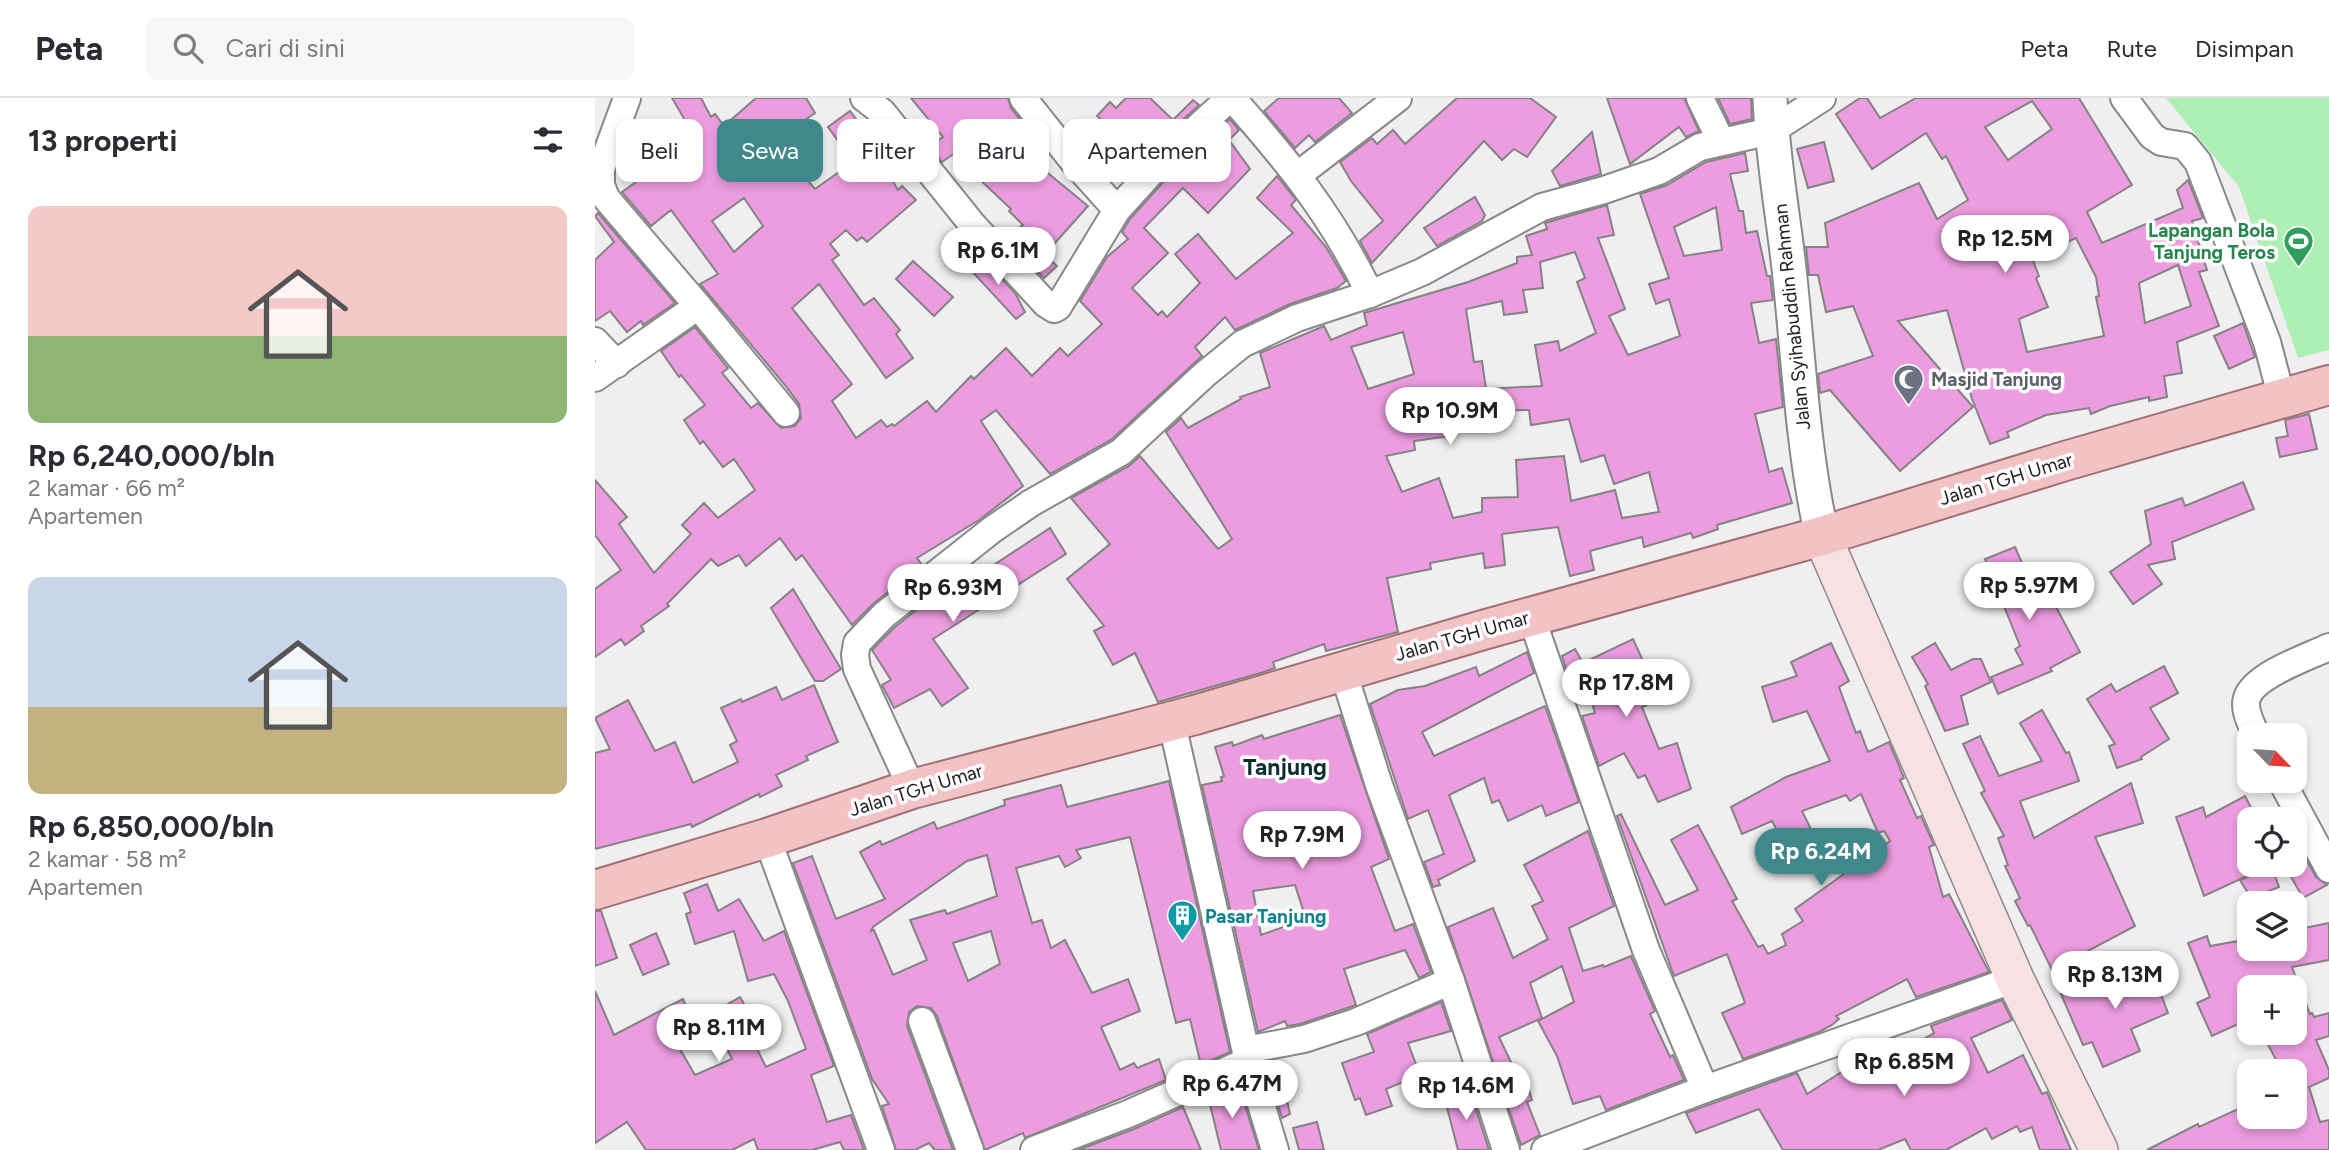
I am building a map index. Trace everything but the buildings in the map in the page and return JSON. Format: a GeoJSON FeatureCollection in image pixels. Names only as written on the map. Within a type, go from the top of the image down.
{"type":"FeatureCollection","features":[{"type":"Feature","properties":{"kind":"main road","name":"Jalan TGH Umar"},"geometry":{"type":"LineString","coordinates":[[595,890],[767,838],[912,789],[1822,536],[2066,461],[2329,385]]}},
{"type":"Feature","properties":{"kind":"main road"},"geometry":{"type":"LineString","coordinates":[[1822,536],[2015,979],[2099,1150]]}},
{"type":"Feature","properties":{"kind":"street"},"geometry":{"type":"LineString","coordinates":[[627,98],[599,160],[601,185],[606,198],[786,413]]}},
{"type":"Feature","properties":{"kind":"street"},"geometry":{"type":"LineString","coordinates":[[864,98],[882,112],[972,223],[1050,308],[1058,307],[1117,209],[1164,158],[1231,98],[1319,202],[1370,294]]}},
{"type":"Feature","properties":{"kind":"street"},"geometry":{"type":"LineString","coordinates":[[1023,98],[1117,209]]}},
{"type":"Feature","properties":{"kind":"street"},"geometry":{"type":"LineString","coordinates":[[1298,176],[1398,98]]}},
{"type":"Feature","properties":{"kind":"street"},"geometry":{"type":"LineString","coordinates":[[1700,98],[1721,141]]}},
{"type":"Feature","properties":{"kind":"street","name":"Jalan Syihabuddin Rahman"},"geometry":{"type":"LineString","coordinates":[[1770,98],[1771,131],[1787,247],[1806,454],[1822,536]]}},
{"type":"Feature","properties":{"kind":"street"},"geometry":{"type":"LineString","coordinates":[[912,789],[857,669],[857,643],[865,632],[993,528],[1121,452],[1242,344],[1297,318],[1370,294],[1456,255],[1523,214],[1651,174],[1700,147],[1771,131],[1822,98]]}},
{"type":"Feature","properties":{"kind":"street"},"geometry":{"type":"LineString","coordinates":[[2124,98],[2152,136],[2161,142],[2185,146],[2198,162],[2267,342],[2282,399]]}},
{"type":"Feature","properties":{"kind":"street"},"geometry":{"type":"LineString","coordinates":[[595,341],[606,371],[698,306]]}},
{"type":"Feature","properties":{"kind":"street"},"geometry":{"type":"LineString","coordinates":[[1531,616],[1646,950],[1705,1089]]}},
{"type":"Feature","properties":{"kind":"street"},"geometry":{"type":"LineString","coordinates":[[2251,723],[2247,712],[2247,698],[2259,682],[2329,647]]}},
{"type":"Feature","properties":{"kind":"street"},"geometry":{"type":"LineString","coordinates":[[1343,671],[1383,797],[1451,981],[1506,1150]]}},
{"type":"Feature","properties":{"kind":"street"},"geometry":{"type":"LineString","coordinates":[[1171,719],[1247,1056],[1275,1150]]}},
{"type":"Feature","properties":{"kind":"street"},"geometry":{"type":"LineString","coordinates":[[2288,793],[2329,869]]}},
{"type":"Feature","properties":{"kind":"street"},"geometry":{"type":"LineString","coordinates":[[767,838],[881,1150]]}},
{"type":"Feature","properties":{"kind":"street"},"geometry":{"type":"LineString","coordinates":[[1545,1150],[1705,1089],[2015,979]]}},
{"type":"Feature","properties":{"kind":"street"},"geometry":{"type":"LineString","coordinates":[[1043,1148],[1247,1056],[1356,1022],[1451,981]]}},
{"type":"Feature","properties":{"kind":"street"},"geometry":{"type":"LineString","coordinates":[[922,1021],[970,1150]]}},
{"type":"Feature","properties":{"kind":"green space","name":"Lapangan Bola Tanjung Teros"},"geometry":{"type":"Polygon","coordinates":[[[2166,98],[2329,98],[2329,350],[2298,358],[2239,187],[2166,98]]]}},
{"type":"Feature","properties":{"kind":"place","name":"Lapangan Bola Tanjung Teros"},"geometry":{"type":"Point","coordinates":[2298,268]}},
{"type":"Feature","properties":{"kind":"place","name":"Masjid Tanjung"},"geometry":{"type":"Point","coordinates":[1908,406]}},
{"type":"Feature","properties":{"kind":"place","name":"Pasar Tanjung"},"geometry":{"type":"Point","coordinates":[1182,943]}},
{"type":"Feature","properties":{"kind":"district","name":"Tanjung"},"geometry":{"type":"Point","coordinates":[1285,767]}}]}
